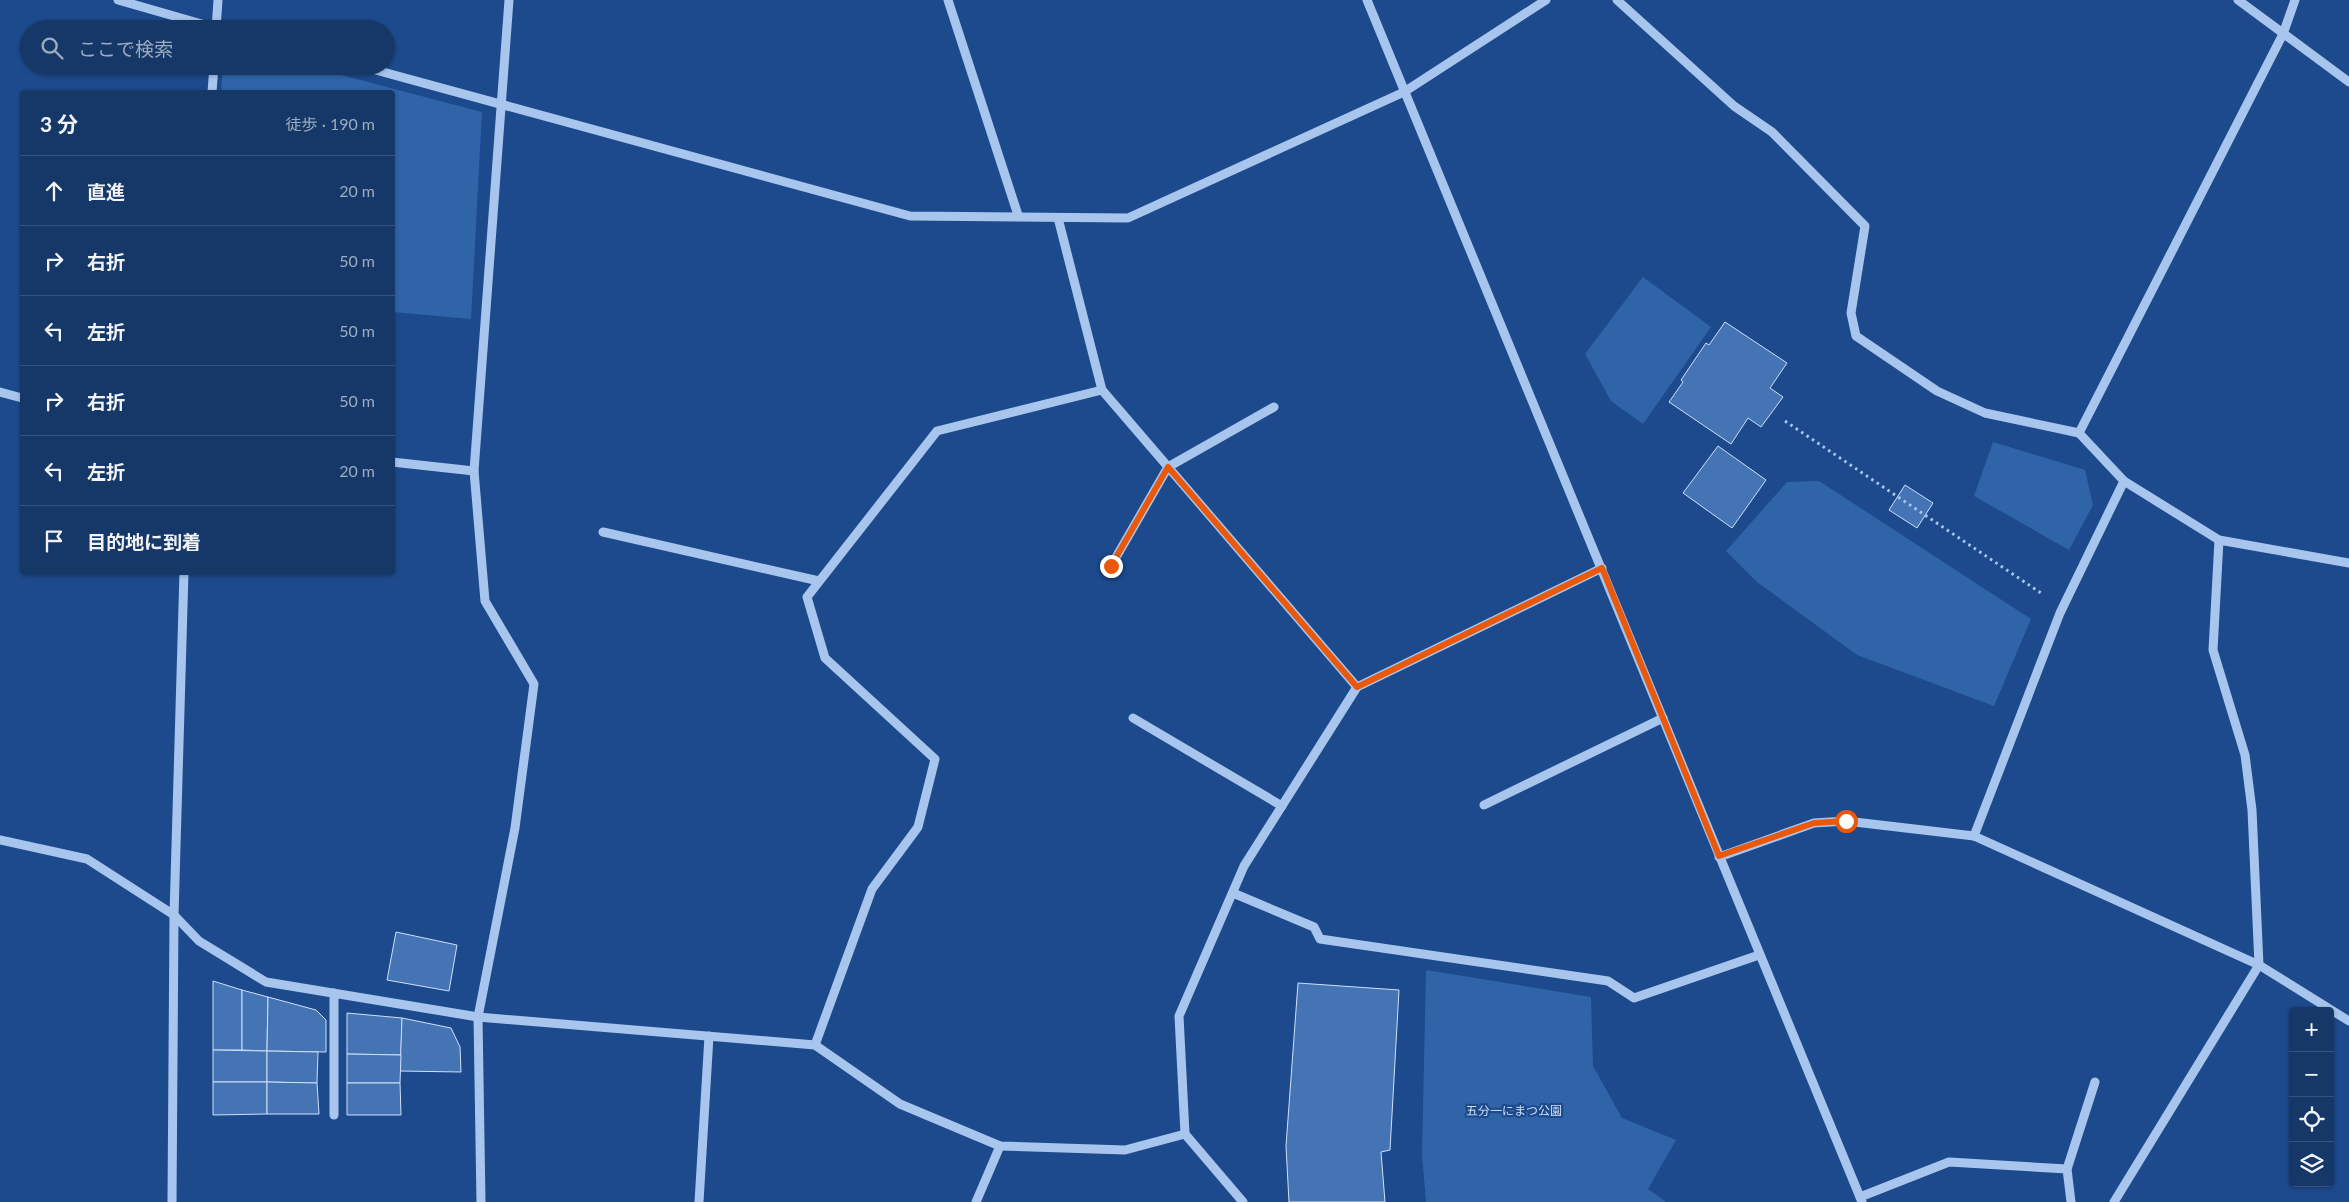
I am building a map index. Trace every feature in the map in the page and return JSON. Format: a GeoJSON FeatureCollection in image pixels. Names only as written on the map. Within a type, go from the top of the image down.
{"type":"FeatureCollection","features":[{"type":"Feature","properties":{"kind":"street"},"geometry":{"type":"LineString","coordinates":[[118,0],[186,20]]}},
{"type":"Feature","properties":{"kind":"street"},"geometry":{"type":"LineString","coordinates":[[217,20],[218,0]]}},
{"type":"Feature","properties":{"kind":"street"},"geometry":{"type":"LineString","coordinates":[[481,1202],[478,1017],[516,828],[534,684],[485,601],[474,471],[509,0]]}},
{"type":"Feature","properties":{"kind":"street"},"geometry":{"type":"LineString","coordinates":[[948,0],[1018,215]]}},
{"type":"Feature","properties":{"kind":"street"},"geometry":{"type":"LineString","coordinates":[[1366,0],[1602,568],[1861,1200],[1949,1162],[2067,1169]]}},
{"type":"Feature","properties":{"kind":"street"},"geometry":{"type":"LineString","coordinates":[[395,75],[910,216],[1018,215],[1058,218],[1128,218],[1404,92],[1546,0]]}},
{"type":"Feature","properties":{"kind":"street"},"geometry":{"type":"LineString","coordinates":[[1617,0],[1734,106],[1772,132],[1865,226],[1851,313],[1856,336],[1937,391],[1985,413],[2079,433],[2124,481],[2219,540],[2349,563]]}},
{"type":"Feature","properties":{"kind":"street"},"geometry":{"type":"LineString","coordinates":[[2238,0],[2349,82]]}},
{"type":"Feature","properties":{"kind":"street"},"geometry":{"type":"LineString","coordinates":[[2079,433],[2283,34],[2295,0]]}},
{"type":"Feature","properties":{"kind":"street"},"geometry":{"type":"LineString","coordinates":[[212,90],[213,75]]}},
{"type":"Feature","properties":{"kind":"street"},"geometry":{"type":"LineString","coordinates":[[1058,218],[1102,390],[1357,687]]}},
{"type":"Feature","properties":{"kind":"street"},"geometry":{"type":"LineString","coordinates":[[815,1045],[872,889],[918,828],[935,760],[826,658],[807,597],[937,432],[1102,390]]}},
{"type":"Feature","properties":{"kind":"street"},"geometry":{"type":"LineString","coordinates":[[0,392],[20,397]]}},
{"type":"Feature","properties":{"kind":"street"},"geometry":{"type":"LineString","coordinates":[[1111,566],[1168,467],[1274,407]]}},
{"type":"Feature","properties":{"kind":"street"},"geometry":{"type":"LineString","coordinates":[[395,462],[474,471]]}},
{"type":"Feature","properties":{"kind":"street"},"geometry":{"type":"LineString","coordinates":[[1974,836],[2060,613],[2124,481]]}},
{"type":"Feature","properties":{"kind":"street"},"geometry":{"type":"LineString","coordinates":[[602,532],[819,581]]}},
{"type":"Feature","properties":{"kind":"street"},"geometry":{"type":"LineString","coordinates":[[2114,1202],[2259,965],[2252,810],[2245,755],[2212,650],[2219,540]]}},
{"type":"Feature","properties":{"kind":"street"},"geometry":{"type":"LineString","coordinates":[[1243,1202],[1185,1134],[1179,1016],[1244,866],[1357,687],[1602,568]]}},
{"type":"Feature","properties":{"kind":"street"},"geometry":{"type":"LineString","coordinates":[[172,1202],[174,915],[184,575]]}},
{"type":"Feature","properties":{"kind":"street"},"geometry":{"type":"LineString","coordinates":[[1133,718],[1282,806]]}},
{"type":"Feature","properties":{"kind":"street"},"geometry":{"type":"LineString","coordinates":[[1484,805],[1663,718]]}},
{"type":"Feature","properties":{"kind":"street"},"geometry":{"type":"LineString","coordinates":[[1719,856],[1814,823],[1846,821],[1974,836],[2259,965],[2349,1021]]}},
{"type":"Feature","properties":{"kind":"street"},"geometry":{"type":"LineString","coordinates":[[0,840],[87,859],[174,915],[200,941],[266,982],[478,1017],[815,1045],[900,1104],[1000,1146],[1125,1150],[1185,1134]]}},
{"type":"Feature","properties":{"kind":"street"},"geometry":{"type":"LineString","coordinates":[[1233,892],[1314,927],[1320,939],[1608,981],[1634,998],[1760,955]]}},
{"type":"Feature","properties":{"kind":"street"},"geometry":{"type":"LineString","coordinates":[[334,993],[334,1115]]}},
{"type":"Feature","properties":{"kind":"street"},"geometry":{"type":"LineString","coordinates":[[700,1202],[709,1036]]}},
{"type":"Feature","properties":{"kind":"street"},"geometry":{"type":"LineString","coordinates":[[2071,1202],[2067,1169],[2094,1082]]}},
{"type":"Feature","properties":{"kind":"street"},"geometry":{"type":"LineString","coordinates":[[976,1202],[1000,1146]]}},
{"type":"Feature","properties":{"kind":"path"},"geometry":{"type":"LineString","coordinates":[[1785,421],[2048,597]]}},
{"type":"Feature","properties":{"kind":"green space"},"geometry":{"type":"Polygon","coordinates":[[[222,75],[341,75],[482,112],[471,319],[395,312],[395,90],[221,90],[222,75]]]}},
{"type":"Feature","properties":{"kind":"green space"},"geometry":{"type":"Polygon","coordinates":[[[1643,277],[1711,327],[1643,424],[1611,401],[1585,354],[1643,277]]]}},
{"type":"Feature","properties":{"kind":"green space"},"geometry":{"type":"Polygon","coordinates":[[[1993,442],[2085,470],[2093,505],[2069,550],[1974,496],[1993,442]]]}},
{"type":"Feature","properties":{"kind":"green space"},"geometry":{"type":"Polygon","coordinates":[[[1819,481],[2031,619],[1994,706],[1857,655],[1757,582],[1726,551],[1787,482],[1819,481]]]}},
{"type":"Feature","properties":{"kind":"green space","name":"五分一にまつ公園"},"geometry":{"type":"Polygon","coordinates":[[[1426,970],[1591,997],[1593,1066],[1622,1118],[1676,1140],[1648,1189],[1666,1202],[1426,1202],[1422,1154],[1426,970]]]}},
{"type":"Feature","properties":{"kind":"building"},"geometry":{"type":"Polygon","coordinates":[[[1725,322],[1787,363],[1770,388],[1783,397],[1761,427],[1748,418],[1731,444],[1669,402],[1683,382],[1681,380],[1706,343],[1709,345],[1725,322]]]}},
{"type":"Feature","properties":{"kind":"building"},"geometry":{"type":"Polygon","coordinates":[[[1718,446],[1766,480],[1732,528],[1683,493],[1718,446]]]}},
{"type":"Feature","properties":{"kind":"building"},"geometry":{"type":"Polygon","coordinates":[[[1905,485],[1933,503],[1917,528],[1889,510],[1905,485]]]}},
{"type":"Feature","properties":{"kind":"building"},"geometry":{"type":"Polygon","coordinates":[[[396,932],[457,945],[449,991],[387,980],[396,932]]]}},
{"type":"Feature","properties":{"kind":"building"},"geometry":{"type":"Polygon","coordinates":[[[213,981],[242,990],[242,1050],[213,1050],[213,981]]]}},
{"type":"Feature","properties":{"kind":"building"},"geometry":{"type":"Polygon","coordinates":[[[1298,983],[1399,990],[1390,1150],[1381,1152],[1385,1202],[1289,1202],[1286,1146],[1298,983]]]}},
{"type":"Feature","properties":{"kind":"building"},"geometry":{"type":"Polygon","coordinates":[[[242,990],[268,997],[267,1051],[242,1050],[242,990]]]}},
{"type":"Feature","properties":{"kind":"building"},"geometry":{"type":"Polygon","coordinates":[[[268,997],[316,1010],[326,1020],[326,1052],[267,1051],[268,997]]]}},
{"type":"Feature","properties":{"kind":"building"},"geometry":{"type":"Polygon","coordinates":[[[347,1013],[402,1018],[401,1055],[347,1054],[347,1013]]]}},
{"type":"Feature","properties":{"kind":"building"},"geometry":{"type":"Polygon","coordinates":[[[402,1018],[451,1028],[460,1047],[461,1072],[400,1071],[402,1018]]]}},
{"type":"Feature","properties":{"kind":"building"},"geometry":{"type":"Polygon","coordinates":[[[213,1050],[267,1051],[267,1082],[213,1082],[213,1050]]]}},
{"type":"Feature","properties":{"kind":"building"},"geometry":{"type":"Polygon","coordinates":[[[267,1051],[318,1052],[317,1083],[267,1082],[267,1051]]]}},
{"type":"Feature","properties":{"kind":"building"},"geometry":{"type":"Polygon","coordinates":[[[347,1054],[401,1055],[400,1083],[347,1083],[347,1054]]]}},
{"type":"Feature","properties":{"kind":"building"},"geometry":{"type":"Polygon","coordinates":[[[213,1082],[267,1082],[267,1114],[213,1115],[213,1082]]]}},
{"type":"Feature","properties":{"kind":"building"},"geometry":{"type":"Polygon","coordinates":[[[267,1082],[317,1083],[319,1114],[267,1114],[267,1082]]]}},
{"type":"Feature","properties":{"kind":"building"},"geometry":{"type":"Polygon","coordinates":[[[347,1083],[400,1083],[401,1115],[347,1115],[347,1083]]]}},
{"type":"Feature","properties":{"kind":"route"},"geometry":{"type":"LineString","coordinates":[[1111,566],[1168,467],[1357,687],[1602,568],[1719,856],[1814,823],[1846,821]]}}]}
